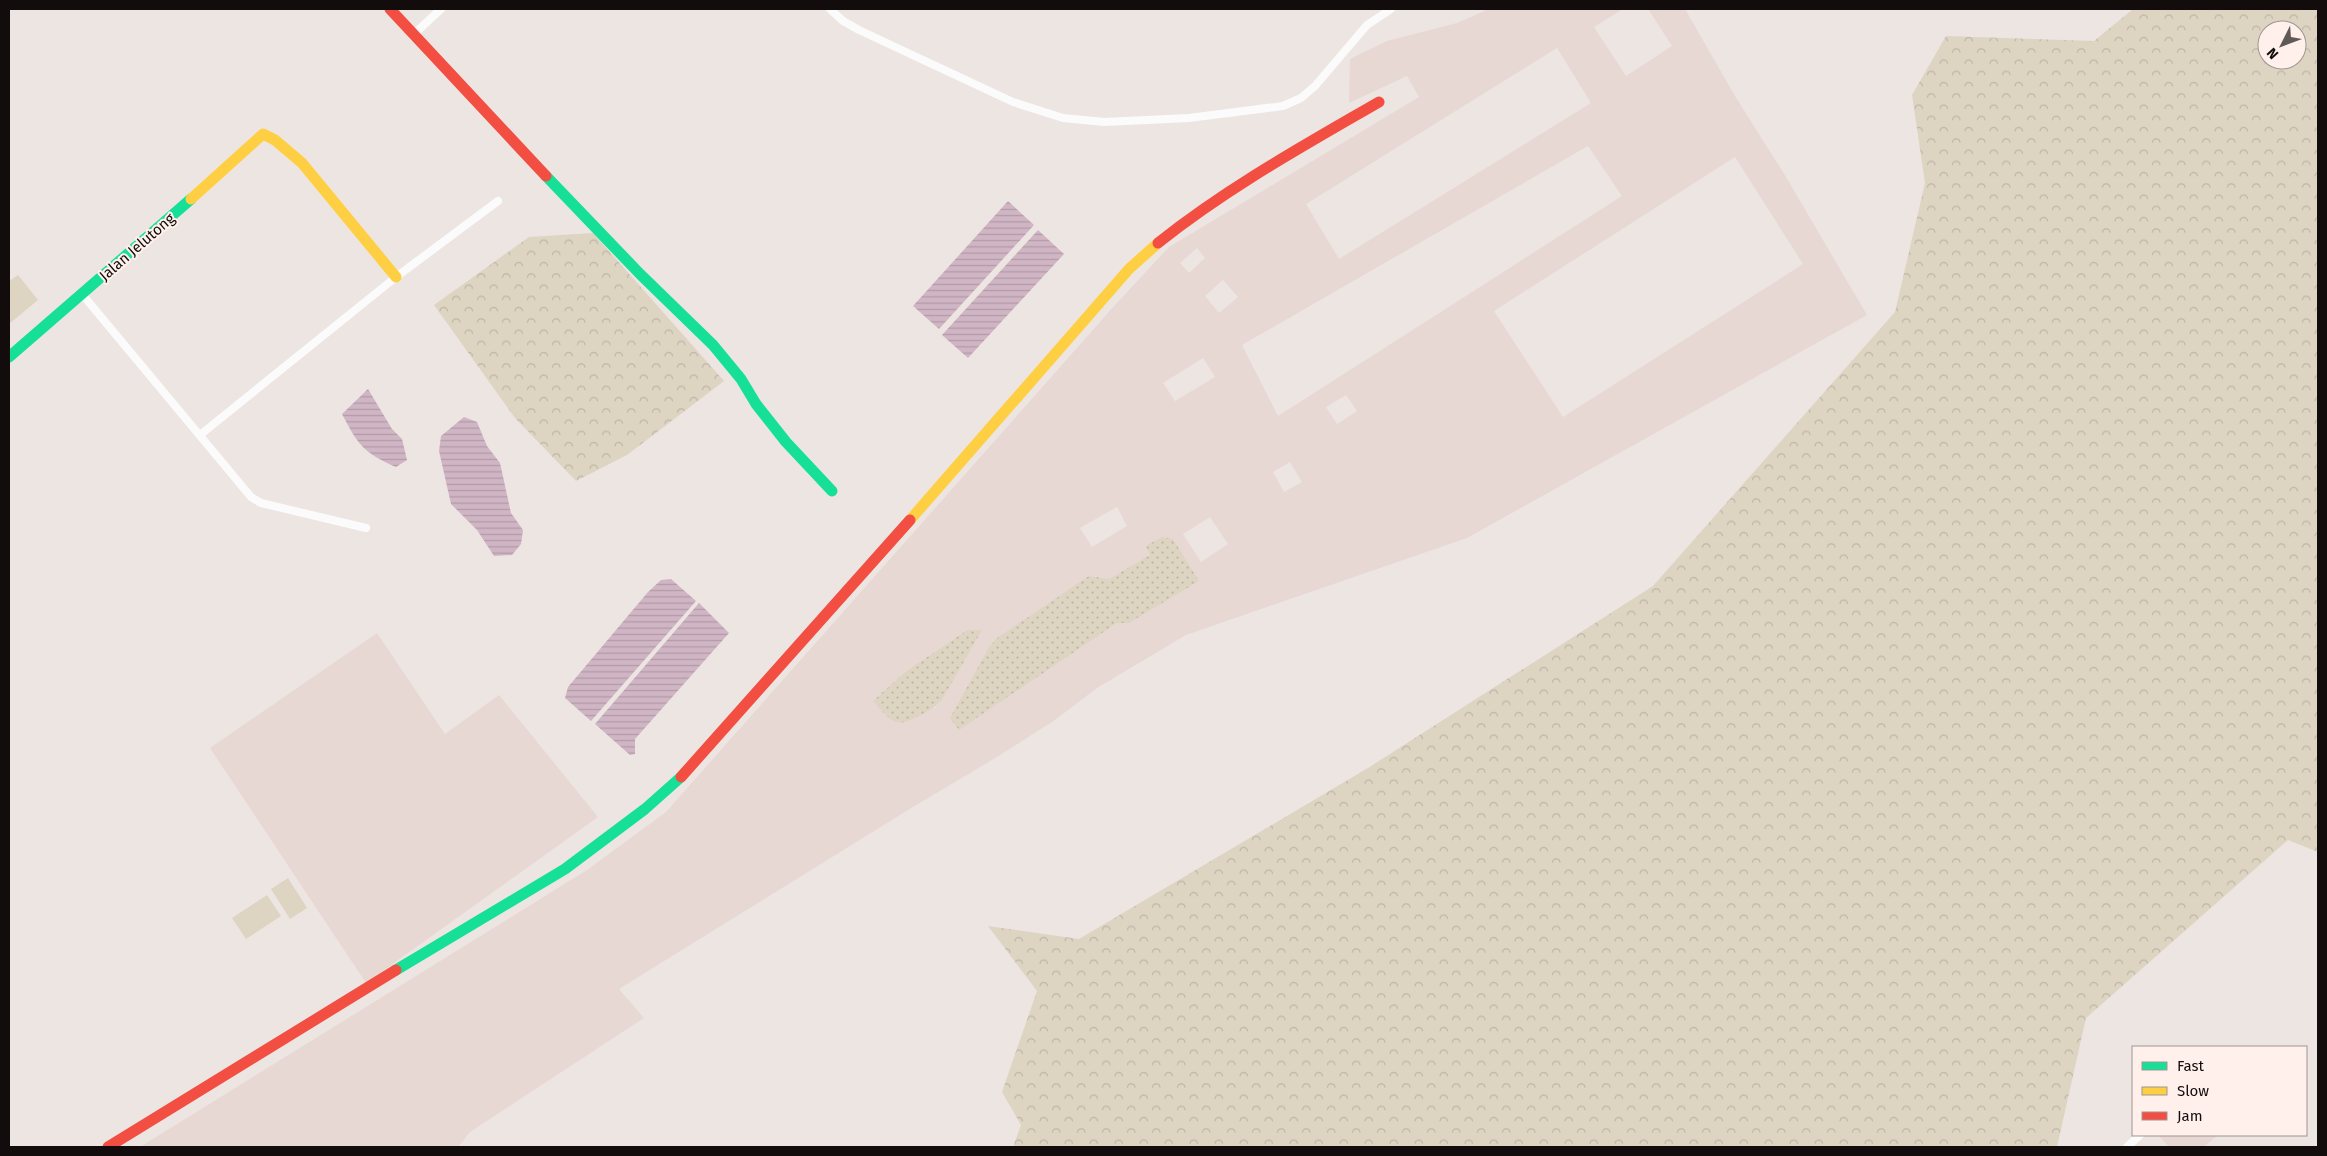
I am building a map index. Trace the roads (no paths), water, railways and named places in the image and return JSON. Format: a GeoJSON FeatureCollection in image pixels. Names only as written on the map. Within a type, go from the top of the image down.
{"type":"FeatureCollection","features":[{"type":"Feature","properties":{"kind":"street"},"geometry":{"type":"LineString","coordinates":[[390,9],[640,274],[713,345],[741,379],[756,404],[786,442],[832,491]]}},
{"type":"Feature","properties":{"kind":"street"},"geometry":{"type":"LineString","coordinates":[[413,35],[441,9]]}},
{"type":"Feature","properties":{"kind":"street"},"geometry":{"type":"LineString","coordinates":[[830,9],[844,21],[859,30],[1013,102],[1063,118],[1104,122],[1189,118],[1283,106],[1301,98],[1315,86],[1367,25],[1391,9]]}},
{"type":"Feature","properties":{"kind":"street"},"geometry":{"type":"LineString","coordinates":[[108,1147],[288,1035],[565,869],[645,809],[681,776],[845,594],[1145,252],[1217,199],[1379,102]]}},
{"type":"Feature","properties":{"kind":"street","name":"Jalan Jelutong"},"geometry":{"type":"LineString","coordinates":[[9,357],[158,230],[263,134],[280,143],[302,163],[396,277]]}},
{"type":"Feature","properties":{"kind":"street"},"geometry":{"type":"LineString","coordinates":[[200,435],[396,277],[498,201]]}},
{"type":"Feature","properties":{"kind":"street"},"geometry":{"type":"LineString","coordinates":[[82,294],[200,435],[243,490],[261,503],[366,528]]}},
{"type":"Feature","properties":{"kind":"street"},"geometry":{"type":"LineString","coordinates":[[2127,1147],[2139,1136]]}}]}
